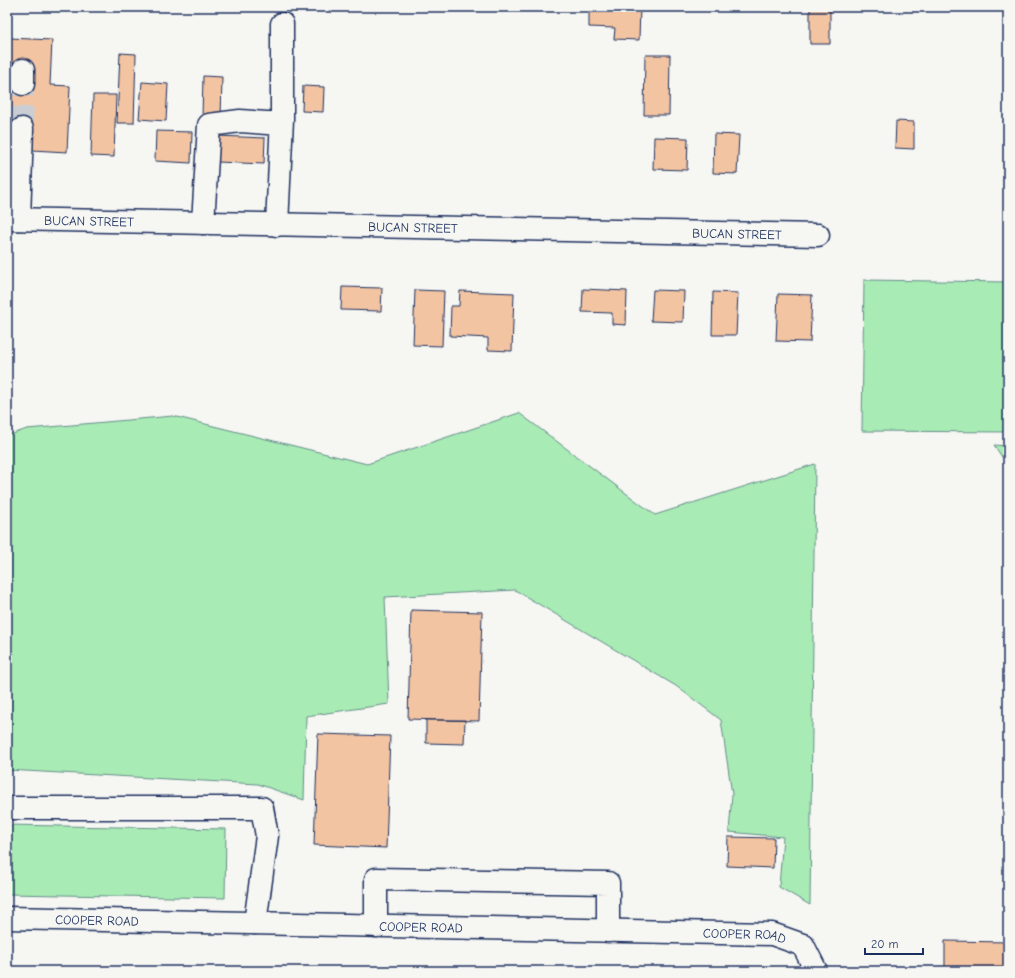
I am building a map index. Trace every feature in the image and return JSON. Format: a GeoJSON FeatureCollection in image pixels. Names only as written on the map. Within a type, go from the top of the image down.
{"type":"FeatureCollection","features":[{"type":"Feature","properties":{"kind":"street"},"geometry":{"type":"LineString","coordinates":[[277,225],[282,124],[282,24]]}},
{"type":"Feature","properties":{"kind":"street"},"geometry":{"type":"LineString","coordinates":[[203,223],[209,125],[240,121],[282,124]]}},
{"type":"Feature","properties":{"kind":"street"},"geometry":{"type":"LineString","coordinates":[[13,219],[22,129]]}},
{"type":"Feature","properties":{"kind":"street","name":"BUCAN STREET"},"geometry":{"type":"LineString","coordinates":[[13,219],[818,236]]}},
{"type":"Feature","properties":{"kind":"street"},"geometry":{"type":"LineString","coordinates":[[7,808],[262,808],[267,836],[255,923]]}},
{"type":"Feature","properties":{"kind":"street"},"geometry":{"type":"LineString","coordinates":[[376,926],[376,879],[608,883],[608,931]]}},
{"type":"Feature","properties":{"kind":"street","name":"COOPER ROAD"},"geometry":{"type":"LineString","coordinates":[[7,918],[772,934],[803,945],[816,971]]}},
{"type":"Feature","properties":{"kind":"green space"},"geometry":{"type":"Polygon","coordinates":[[[864,280],[1008,282],[1008,432],[862,431],[864,280]]]}},
{"type":"Feature","properties":{"kind":"green space"},"geometry":{"type":"Polygon","coordinates":[[[519,413],[655,515],[815,464],[810,905],[779,887],[783,837],[729,832],[732,794],[721,720],[676,686],[515,590],[385,597],[389,704],[306,716],[304,800],[258,784],[7,770],[7,436],[27,429],[173,416],[367,464],[519,413]]]}},
{"type":"Feature","properties":{"kind":"green space"},"geometry":{"type":"Polygon","coordinates":[[[994,445],[1008,446],[1008,466],[994,445]]]}},
{"type":"Feature","properties":{"kind":"green space"},"geometry":{"type":"Polygon","coordinates":[[[7,825],[226,829],[225,898],[7,894],[7,825]]]}},
{"type":"Feature","properties":{"kind":"building"},"geometry":{"type":"Polygon","coordinates":[[[533,7],[574,7],[574,9],[533,7]]]}},
{"type":"Feature","properties":{"kind":"building"},"geometry":{"type":"Polygon","coordinates":[[[589,7],[640,7],[639,40],[614,39],[615,28],[589,27],[589,7]]]}},
{"type":"Feature","properties":{"kind":"building"},"geometry":{"type":"Polygon","coordinates":[[[675,7],[703,7],[703,10],[675,10],[675,7]]]}},
{"type":"Feature","properties":{"kind":"building"},"geometry":{"type":"Polygon","coordinates":[[[810,7],[830,7],[830,44],[810,44],[810,7]]]}},
{"type":"Feature","properties":{"kind":"building"},"geometry":{"type":"Polygon","coordinates":[[[10,38],[52,40],[50,85],[70,86],[67,152],[32,150],[33,130],[10,129],[12,84],[30,85],[31,65],[9,64],[10,38]]]}},
{"type":"Feature","properties":{"kind":"building"},"geometry":{"type":"Polygon","coordinates":[[[120,53],[136,54],[134,123],[117,123],[120,53]]]}},
{"type":"Feature","properties":{"kind":"building"},"geometry":{"type":"Polygon","coordinates":[[[645,55],[670,55],[669,115],[644,115],[645,55]]]}},
{"type":"Feature","properties":{"kind":"building"},"geometry":{"type":"Polygon","coordinates":[[[203,76],[222,77],[221,119],[202,118],[203,76]]]}},
{"type":"Feature","properties":{"kind":"building"},"geometry":{"type":"Polygon","coordinates":[[[142,82],[168,84],[166,121],[139,119],[142,82]]]}},
{"type":"Feature","properties":{"kind":"building"},"geometry":{"type":"Polygon","coordinates":[[[303,86],[324,87],[323,112],[302,111],[303,86]]]}},
{"type":"Feature","properties":{"kind":"building"},"geometry":{"type":"Polygon","coordinates":[[[93,95],[116,95],[114,157],[91,156],[93,95]]]}},
{"type":"Feature","properties":{"kind":"building"},"geometry":{"type":"Polygon","coordinates":[[[896,121],[914,122],[914,149],[895,148],[896,121]]]}},
{"type":"Feature","properties":{"kind":"building"},"geometry":{"type":"Polygon","coordinates":[[[156,131],[192,132],[191,163],[155,161],[156,131]]]}},
{"type":"Feature","properties":{"kind":"building"},"geometry":{"type":"Polygon","coordinates":[[[714,134],[739,135],[737,174],[713,173],[714,134]]]}},
{"type":"Feature","properties":{"kind":"building"},"geometry":{"type":"Polygon","coordinates":[[[218,136],[265,138],[264,164],[217,162],[218,136]]]}},
{"type":"Feature","properties":{"kind":"building"},"geometry":{"type":"Polygon","coordinates":[[[654,137],[688,138],[687,170],[653,169],[654,137]]]}},
{"type":"Feature","properties":{"kind":"building"},"geometry":{"type":"Polygon","coordinates":[[[342,287],[382,288],[381,311],[341,310],[342,287]]]}},
{"type":"Feature","properties":{"kind":"building"},"geometry":{"type":"Polygon","coordinates":[[[583,289],[627,291],[626,325],[612,324],[612,313],[582,312],[583,289]]]}},
{"type":"Feature","properties":{"kind":"building"},"geometry":{"type":"Polygon","coordinates":[[[415,290],[444,291],[442,346],[413,345],[415,290]]]}},
{"type":"Feature","properties":{"kind":"building"},"geometry":{"type":"Polygon","coordinates":[[[653,290],[684,291],[683,322],[651,321],[653,290]]]}},
{"type":"Feature","properties":{"kind":"building"},"geometry":{"type":"Polygon","coordinates":[[[460,291],[514,293],[512,351],[488,350],[488,338],[450,336],[451,306],[459,306],[460,291]]]}},
{"type":"Feature","properties":{"kind":"building"},"geometry":{"type":"Polygon","coordinates":[[[713,292],[738,293],[736,335],[712,335],[713,292]]]}},
{"type":"Feature","properties":{"kind":"building"},"geometry":{"type":"Polygon","coordinates":[[[778,294],[812,295],[810,342],[776,341],[778,294]]]}},
{"type":"Feature","properties":{"kind":"building"},"geometry":{"type":"Polygon","coordinates":[[[411,610],[482,612],[479,721],[408,719],[411,610]]]}},
{"type":"Feature","properties":{"kind":"building"},"geometry":{"type":"Polygon","coordinates":[[[426,720],[465,720],[464,744],[426,743],[426,720]]]}},
{"type":"Feature","properties":{"kind":"building"},"geometry":{"type":"Polygon","coordinates":[[[318,734],[390,736],[386,848],[314,845],[318,734]]]}},
{"type":"Feature","properties":{"kind":"building"},"geometry":{"type":"Polygon","coordinates":[[[728,837],[774,838],[773,868],[727,866],[728,837]]]}},
{"type":"Feature","properties":{"kind":"building"},"geometry":{"type":"Polygon","coordinates":[[[945,941],[1008,942],[1008,971],[945,971],[945,941]]]}},
{"type":"Feature","properties":{"kind":"tunnel"},"geometry":{"type":"LineString","coordinates":[[22,129],[23,84]]}}]}
